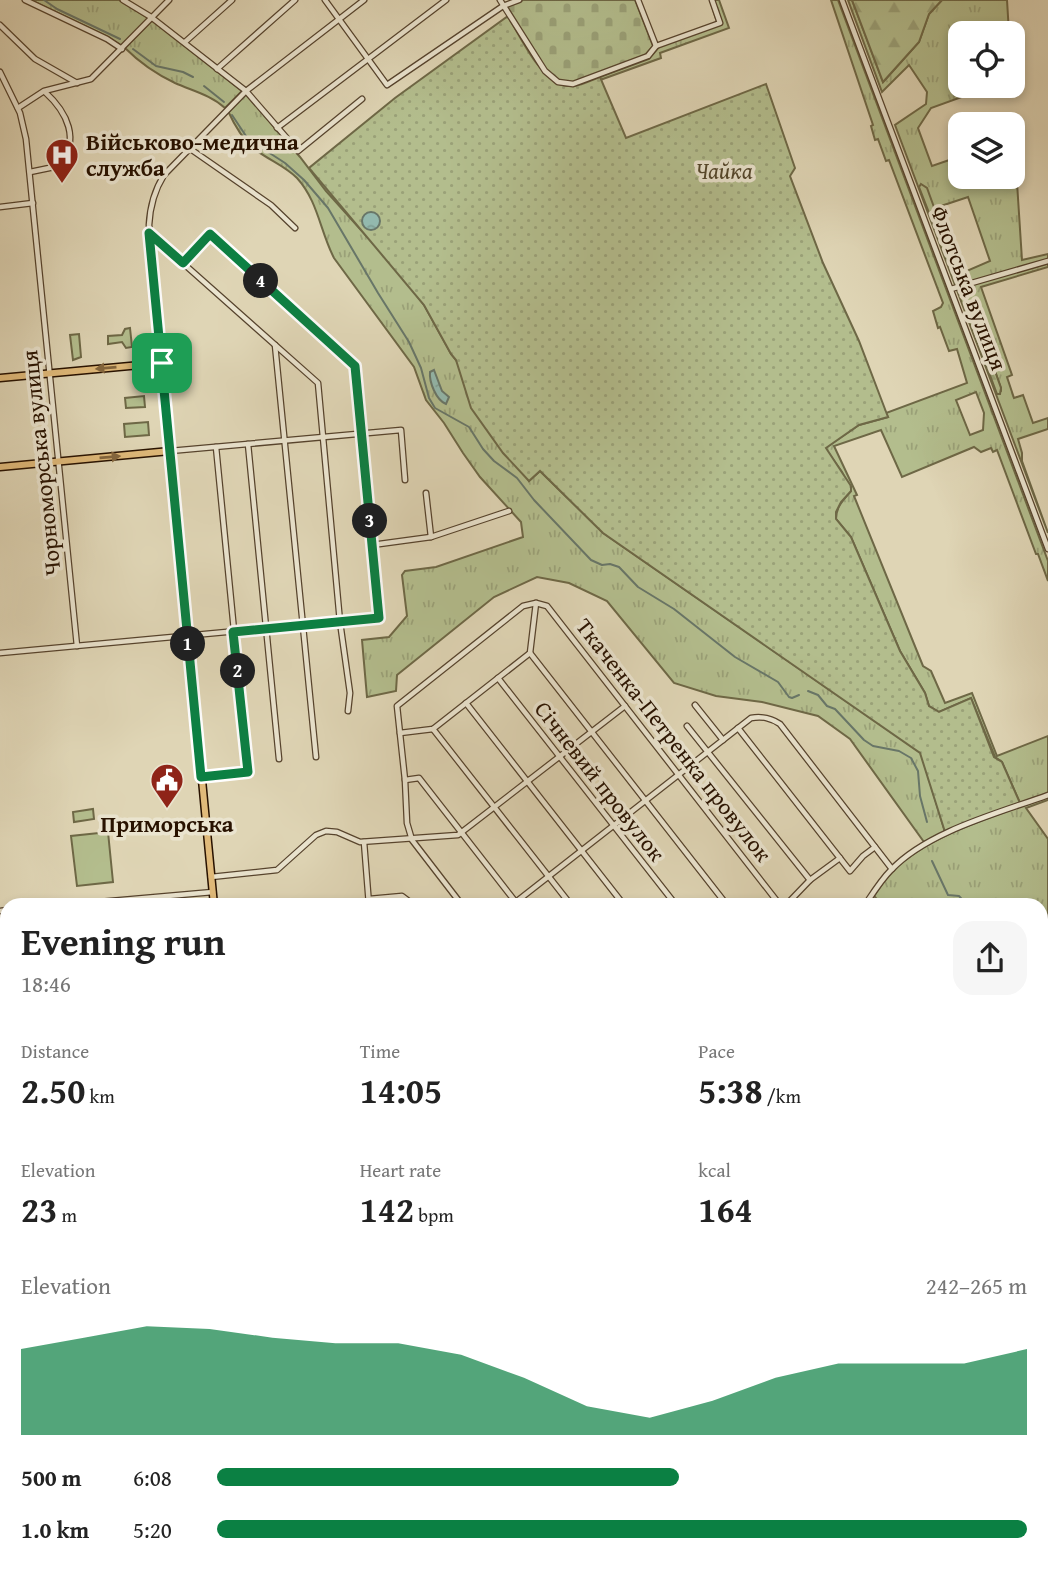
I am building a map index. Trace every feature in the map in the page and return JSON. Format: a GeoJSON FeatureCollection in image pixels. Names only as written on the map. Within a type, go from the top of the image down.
{"type":"FeatureCollection","features":[{"type":"Feature","properties":{"kind":"main road"},"geometry":{"type":"LineString","coordinates":[[0,378],[162,363],[213,898]]}},
{"type":"Feature","properties":{"kind":"main road"},"geometry":{"type":"LineString","coordinates":[[0,467],[170,451]]}},
{"type":"Feature","properties":{"kind":"street"},"geometry":{"type":"LineString","coordinates":[[25,0],[107,38],[122,49]]}},
{"type":"Feature","properties":{"kind":"street"},"geometry":{"type":"LineString","coordinates":[[18,108],[44,91],[91,79],[169,0]]}},
{"type":"Feature","properties":{"kind":"street"},"geometry":{"type":"LineString","coordinates":[[185,42],[232,0]]}},
{"type":"Feature","properties":{"kind":"street"},"geometry":{"type":"LineString","coordinates":[[217,69],[295,0]]}},
{"type":"Feature","properties":{"kind":"street"},"geometry":{"type":"LineString","coordinates":[[325,0],[387,85],[503,6],[519,0]]}},
{"type":"Feature","properties":{"kind":"street"},"geometry":{"type":"LineString","coordinates":[[162,363],[149,233],[151,205],[158,184],[246,90],[364,0]]}},
{"type":"Feature","properties":{"kind":"street"},"geometry":{"type":"LineString","coordinates":[[276,129],[446,0]]}},
{"type":"Feature","properties":{"kind":"street"},"geometry":{"type":"LineString","coordinates":[[500,0],[545,71],[554,80],[566,84],[585,81],[648,56],[656,46],[720,23],[712,0]]}},
{"type":"Feature","properties":{"kind":"street"},"geometry":{"type":"LineString","coordinates":[[638,0],[656,46]]}},
{"type":"Feature","properties":{"kind":"street","name":"Флотська вулиця"},"geometry":{"type":"LineString","coordinates":[[842,0],[1048,549]]}},
{"type":"Feature","properties":{"kind":"street"},"geometry":{"type":"LineString","coordinates":[[126,1],[185,42],[246,90],[276,129],[298,151],[362,99]]}},
{"type":"Feature","properties":{"kind":"street"},"geometry":{"type":"LineString","coordinates":[[0,25],[35,59],[78,83]]}},
{"type":"Feature","properties":{"kind":"street","name":"Чорноморська вулиця"},"geometry":{"type":"LineString","coordinates":[[0,72],[18,108],[26,133],[77,646]]}},
{"type":"Feature","properties":{"kind":"street"},"geometry":{"type":"LineString","coordinates":[[30,172],[59,166],[70,140],[70,129],[64,113],[44,91]]}},
{"type":"Feature","properties":{"kind":"street"},"geometry":{"type":"LineString","coordinates":[[189,148],[271,205],[295,228]]}},
{"type":"Feature","properties":{"kind":"street"},"geometry":{"type":"LineString","coordinates":[[0,206],[33,203]]}},
{"type":"Feature","properties":{"kind":"street"},"geometry":{"type":"LineString","coordinates":[[149,233],[318,383],[340,622],[350,693],[348,711]]}},
{"type":"Feature","properties":{"kind":"street"},"geometry":{"type":"LineString","coordinates":[[0,653],[379,618],[355,366],[210,234],[183,263]]}},
{"type":"Feature","properties":{"kind":"street"},"geometry":{"type":"LineString","coordinates":[[951,289],[1048,261]]}},
{"type":"Feature","properties":{"kind":"street"},"geometry":{"type":"LineString","coordinates":[[275,345],[316,757]]}},
{"type":"Feature","properties":{"kind":"street"},"geometry":{"type":"LineString","coordinates":[[170,451],[401,430],[405,480]]}},
{"type":"Feature","properties":{"kind":"street"},"geometry":{"type":"LineString","coordinates":[[248,444],[279,759]]}},
{"type":"Feature","properties":{"kind":"street"},"geometry":{"type":"LineString","coordinates":[[201,777],[248,772],[216,447]]}},
{"type":"Feature","properties":{"kind":"street"},"geometry":{"type":"LineString","coordinates":[[426,493],[431,537]]}},
{"type":"Feature","properties":{"kind":"street"},"geometry":{"type":"LineString","coordinates":[[372,545],[431,537],[509,511]]}},
{"type":"Feature","properties":{"kind":"street"},"geometry":{"type":"LineString","coordinates":[[457,898],[412,840],[407,823],[397,706],[523,606],[536,603],[530,653],[722,898]]}},
{"type":"Feature","properties":{"kind":"street","name":"Ткаченка-Петренка провулок"},"geometry":{"type":"LineString","coordinates":[[536,603],[547,606],[775,898]]}},
{"type":"Feature","properties":{"kind":"street"},"geometry":{"type":"LineString","coordinates":[[400,733],[433,730],[530,653]]}},
{"type":"Feature","properties":{"kind":"street","name":"Січневий провулок"},"geometry":{"type":"LineString","coordinates":[[498,678],[670,898]]}},
{"type":"Feature","properties":{"kind":"street"},"geometry":{"type":"LineString","coordinates":[[466,703],[619,898]]}},
{"type":"Feature","properties":{"kind":"street"},"geometry":{"type":"LineString","coordinates":[[695,705],[723,740]]}},
{"type":"Feature","properties":{"kind":"street"},"geometry":{"type":"LineString","coordinates":[[211,877],[277,870],[316,835],[326,831],[364,842],[455,836],[625,706]]}},
{"type":"Feature","properties":{"kind":"street"},"geometry":{"type":"LineString","coordinates":[[522,898],[751,718],[759,717],[767,717],[780,724],[892,869]]}},
{"type":"Feature","properties":{"kind":"street"},"geometry":{"type":"LineString","coordinates":[[687,726],[810,880]]}},
{"type":"Feature","properties":{"kind":"street"},"geometry":{"type":"LineString","coordinates":[[738,729],[850,871],[863,856],[876,847]]}},
{"type":"Feature","properties":{"kind":"street"},"geometry":{"type":"LineString","coordinates":[[433,730],[565,898]]}},
{"type":"Feature","properties":{"kind":"street"},"geometry":{"type":"LineString","coordinates":[[405,780],[419,778],[511,898]]}},
{"type":"Feature","properties":{"kind":"street"},"geometry":{"type":"LineString","coordinates":[[870,898],[892,869],[923,846],[1048,795]]}},
{"type":"Feature","properties":{"kind":"street"},"geometry":{"type":"LineString","coordinates":[[364,842],[369,898]]}},
{"type":"Feature","properties":{"kind":"street"},"geometry":{"type":"LineString","coordinates":[[793,898],[810,880],[840,858]]}},
{"type":"Feature","properties":{"kind":"street"},"geometry":{"type":"LineString","coordinates":[[145,898],[213,892]]}},
{"type":"Feature","properties":{"kind":"street"},"geometry":{"type":"LineString","coordinates":[[388,898],[402,895],[406,898]]}},
{"type":"Feature","properties":{"kind":"green space"},"geometry":{"type":"Polygon","coordinates":[[[31,0],[119,0],[148,18],[122,46],[31,0]]]}},
{"type":"Feature","properties":{"kind":"green space"},"geometry":{"type":"Polygon","coordinates":[[[523,0],[635,0],[653,46],[645,55],[573,83],[561,81],[546,70],[506,7],[523,0]]]}},
{"type":"Feature","properties":{"kind":"green space"},"geometry":{"type":"Polygon","coordinates":[[[710,0],[719,0],[729,28],[660,53],[661,58],[600,80],[600,77],[649,59],[659,47],[717,22],[710,0]]]}},
{"type":"Feature","properties":{"kind":"green space"},"geometry":{"type":"Polygon","coordinates":[[[831,0],[838,0],[1048,561],[1048,581],[997,450],[993,452],[991,448],[981,452],[974,447],[902,477],[881,430],[834,446],[857,495],[854,496],[923,666],[931,671],[945,703],[972,693],[997,756],[1048,736],[1048,793],[1020,803],[1002,762],[995,757],[971,698],[939,712],[929,706],[925,693],[900,651],[851,537],[836,519],[839,507],[851,491],[842,472],[825,448],[859,425],[888,417],[886,413],[967,383],[957,349],[949,351],[940,327],[938,328],[933,311],[943,303],[889,160],[886,161],[878,139],[875,140],[871,126],[873,125],[831,0]],[[976,392],[956,400],[970,435],[983,430],[984,413],[976,392]]]}},
{"type":"Feature","properties":{"kind":"green space"},"geometry":{"type":"Polygon","coordinates":[[[848,0],[852,0],[883,82],[919,42],[929,14],[942,0],[1007,0],[1008,21],[948,21],[948,98],[959,98],[931,108],[918,128],[932,166],[948,160],[948,189],[1017,189],[1022,260],[1048,254],[1048,267],[981,287],[1012,375],[1007,377],[1014,398],[1023,395],[1033,423],[1048,418],[1048,429],[1018,439],[1022,461],[1048,533],[895,125],[926,104],[927,92],[909,65],[882,92],[848,0]],[[968,197],[941,206],[957,254],[953,255],[960,274],[990,261],[968,197]],[[979,346],[997,394],[1001,388],[986,346],[979,346]]]}},
{"type":"Feature","properties":{"kind":"green space"},"geometry":{"type":"Polygon","coordinates":[[[852,0],[942,0],[929,14],[919,42],[883,82],[852,0]]]}},
{"type":"Feature","properties":{"kind":"green space","name":"Чайка"},"geometry":{"type":"Polygon","coordinates":[[[508,16],[533,58],[549,77],[558,83],[575,86],[600,77],[626,138],[766,84],[795,168],[790,176],[823,263],[859,341],[888,417],[859,425],[826,448],[851,486],[851,491],[836,512],[836,519],[851,537],[900,651],[925,693],[929,706],[939,712],[971,698],[994,757],[1002,762],[1020,803],[945,832],[920,753],[603,533],[540,471],[529,481],[503,453],[471,408],[456,360],[424,305],[309,168],[395,98],[508,16]]]}},
{"type":"Feature","properties":{"kind":"green space"},"geometry":{"type":"Polygon","coordinates":[[[152,20],[242,91],[225,108],[208,96],[168,80],[142,63],[125,48],[152,20]]]}},
{"type":"Feature","properties":{"kind":"green space"},"geometry":{"type":"Polygon","coordinates":[[[245,93],[424,305],[529,481],[540,471],[603,533],[921,753],[945,832],[924,842],[850,739],[818,716],[762,702],[716,696],[674,683],[607,601],[569,583],[537,577],[494,597],[397,675],[396,691],[367,697],[362,640],[389,637],[407,616],[402,575],[405,571],[436,567],[523,537],[521,522],[480,477],[463,453],[426,400],[414,367],[334,258],[304,187],[292,173],[252,147],[238,130],[228,111],[245,93]]]}},
{"type":"Feature","properties":{"kind":"green space"},"geometry":{"type":"Polygon","coordinates":[[[921,184],[927,188],[939,221],[937,226],[933,223],[919,187],[921,184]]]}},
{"type":"Feature","properties":{"kind":"green space"},"geometry":{"type":"Polygon","coordinates":[[[130,328],[132,347],[126,348],[122,342],[108,344],[108,336],[122,335],[125,329],[130,328]]]}},
{"type":"Feature","properties":{"kind":"green space"},"geometry":{"type":"Polygon","coordinates":[[[79,334],[81,357],[73,360],[70,335],[79,334]]]}},
{"type":"Feature","properties":{"kind":"green space"},"geometry":{"type":"Polygon","coordinates":[[[982,343],[986,346],[1001,388],[1000,394],[997,394],[979,346],[982,343]]]}},
{"type":"Feature","properties":{"kind":"green space"},"geometry":{"type":"Polygon","coordinates":[[[144,396],[145,407],[126,408],[125,398],[144,396]]]}},
{"type":"Feature","properties":{"kind":"green space"},"geometry":{"type":"Polygon","coordinates":[[[148,422],[149,435],[125,437],[124,424],[148,422]]]}},
{"type":"Feature","properties":{"kind":"green space"},"geometry":{"type":"Polygon","coordinates":[[[1048,797],[1048,800],[1026,808],[1048,839],[1048,898],[874,896],[891,873],[910,857],[947,835],[1048,797]]]}},
{"type":"Feature","properties":{"kind":"green space"},"geometry":{"type":"Polygon","coordinates":[[[93,809],[94,819],[74,822],[73,812],[93,809]]]}},
{"type":"Feature","properties":{"kind":"green space"},"geometry":{"type":"Polygon","coordinates":[[[108,832],[113,882],[77,886],[71,836],[108,832]]]}},
{"type":"Feature","properties":{"kind":"water"},"geometry":{"type":"Polygon","coordinates":[[[367,212],[375,212],[380,221],[378,228],[367,230],[362,225],[362,217],[367,212]]]}},
{"type":"Feature","properties":{"kind":"water"},"geometry":{"type":"Polygon","coordinates":[[[434,370],[442,391],[449,397],[446,404],[436,395],[432,385],[430,372],[434,370]]]}},
{"type":"Feature","properties":{"kind":"waterway"},"geometry":{"type":"LineString","coordinates":[[44,0],[120,39]]}},
{"type":"Feature","properties":{"kind":"waterway"},"geometry":{"type":"LineString","coordinates":[[133,49],[156,66],[193,77]]}},
{"type":"Feature","properties":{"kind":"waterway"},"geometry":{"type":"LineString","coordinates":[[204,86],[224,102]]}},
{"type":"Feature","properties":{"kind":"waterway"},"geometry":{"type":"LineString","coordinates":[[232,115],[248,139],[285,163],[328,208],[409,342],[435,408],[469,427],[494,461],[517,478],[534,500],[591,560],[602,565],[619,567],[638,587],[674,609],[735,657],[778,682],[789,697],[799,695]]}},
{"type":"Feature","properties":{"kind":"waterway"},"geometry":{"type":"LineString","coordinates":[[808,691],[818,695],[827,706],[835,709],[873,746],[899,751],[911,758],[918,771],[920,796],[927,822]]}},
{"type":"Feature","properties":{"kind":"waterway"},"geometry":{"type":"LineString","coordinates":[[932,861],[948,895],[961,898]]}},
{"type":"Feature","properties":{"kind":"place","name":"Військово-медична служба"},"geometry":{"type":"Point","coordinates":[62,185]}},
{"type":"Feature","properties":{"kind":"place","name":"Приморська"},"geometry":{"type":"Point","coordinates":[167,810]}},
{"type":"Feature","properties":{"kind":"route"},"geometry":{"type":"LineString","coordinates":[[149,233],[183,263],[210,234],[355,366],[379,618],[233,632],[248,772],[201,777],[162,363],[149,233]]}}]}
